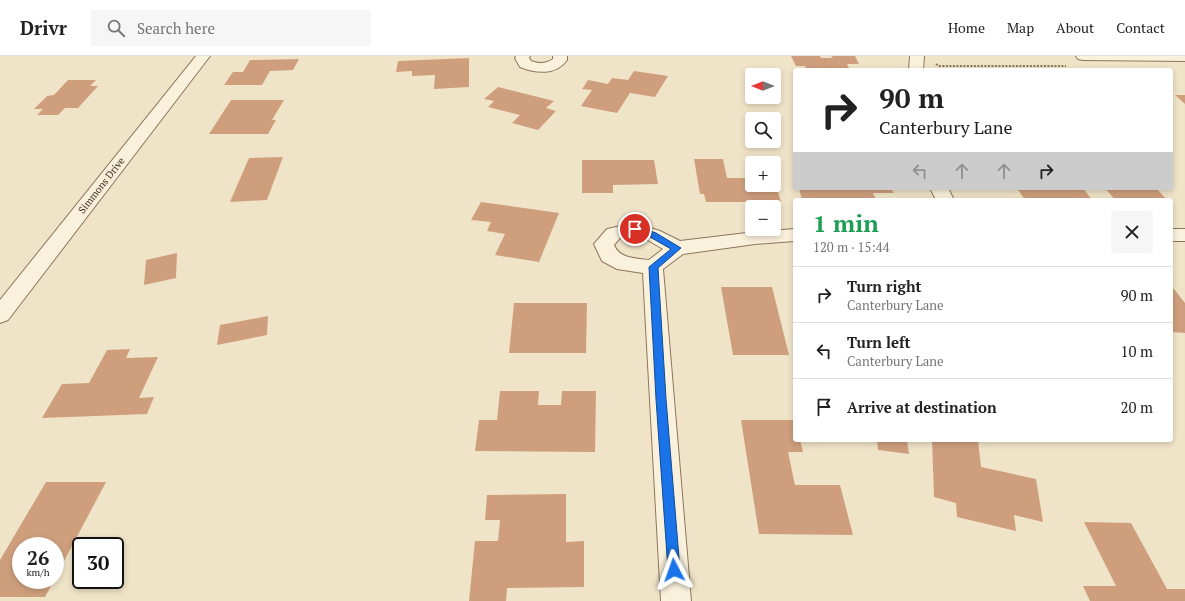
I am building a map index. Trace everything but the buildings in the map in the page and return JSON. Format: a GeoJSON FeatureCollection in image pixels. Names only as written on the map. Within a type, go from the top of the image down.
{"type":"FeatureCollection","features":[{"type":"Feature","properties":{"kind":"street","name":"Simmons Drive"},"geometry":{"type":"LineString","coordinates":[[0,315],[203,56]]}},
{"type":"Feature","properties":{"kind":"street"},"geometry":{"type":"LineString","coordinates":[[523,56],[522,58],[525,64],[542,68],[554,65],[560,60],[560,56]]}},
{"type":"Feature","properties":{"kind":"street"},"geometry":{"type":"LineString","coordinates":[[916,68],[917,56]]}},
{"type":"Feature","properties":{"kind":"street"},"geometry":{"type":"LineString","coordinates":[[1083,56],[1185,57]]}},
{"type":"Feature","properties":{"kind":"street"},"geometry":{"type":"LineString","coordinates":[[676,248],[653,235],[635,229],[614,233],[604,244],[610,256],[624,264],[653,267],[676,248],[755,238],[793,235]]}},
{"type":"Feature","properties":{"kind":"street"},"geometry":{"type":"LineString","coordinates":[[1173,235],[1185,235]]}},
{"type":"Feature","properties":{"kind":"street"},"geometry":{"type":"LineString","coordinates":[[653,267],[676,601]]}},
{"type":"Feature","properties":{"kind":"path"},"geometry":{"type":"LineString","coordinates":[[933,60],[939,66],[1066,66]]}},
{"type":"Feature","properties":{"kind":"route"},"geometry":{"type":"LineString","coordinates":[[635,229],[653,235],[676,248],[653,267],[674,570]]}}]}
